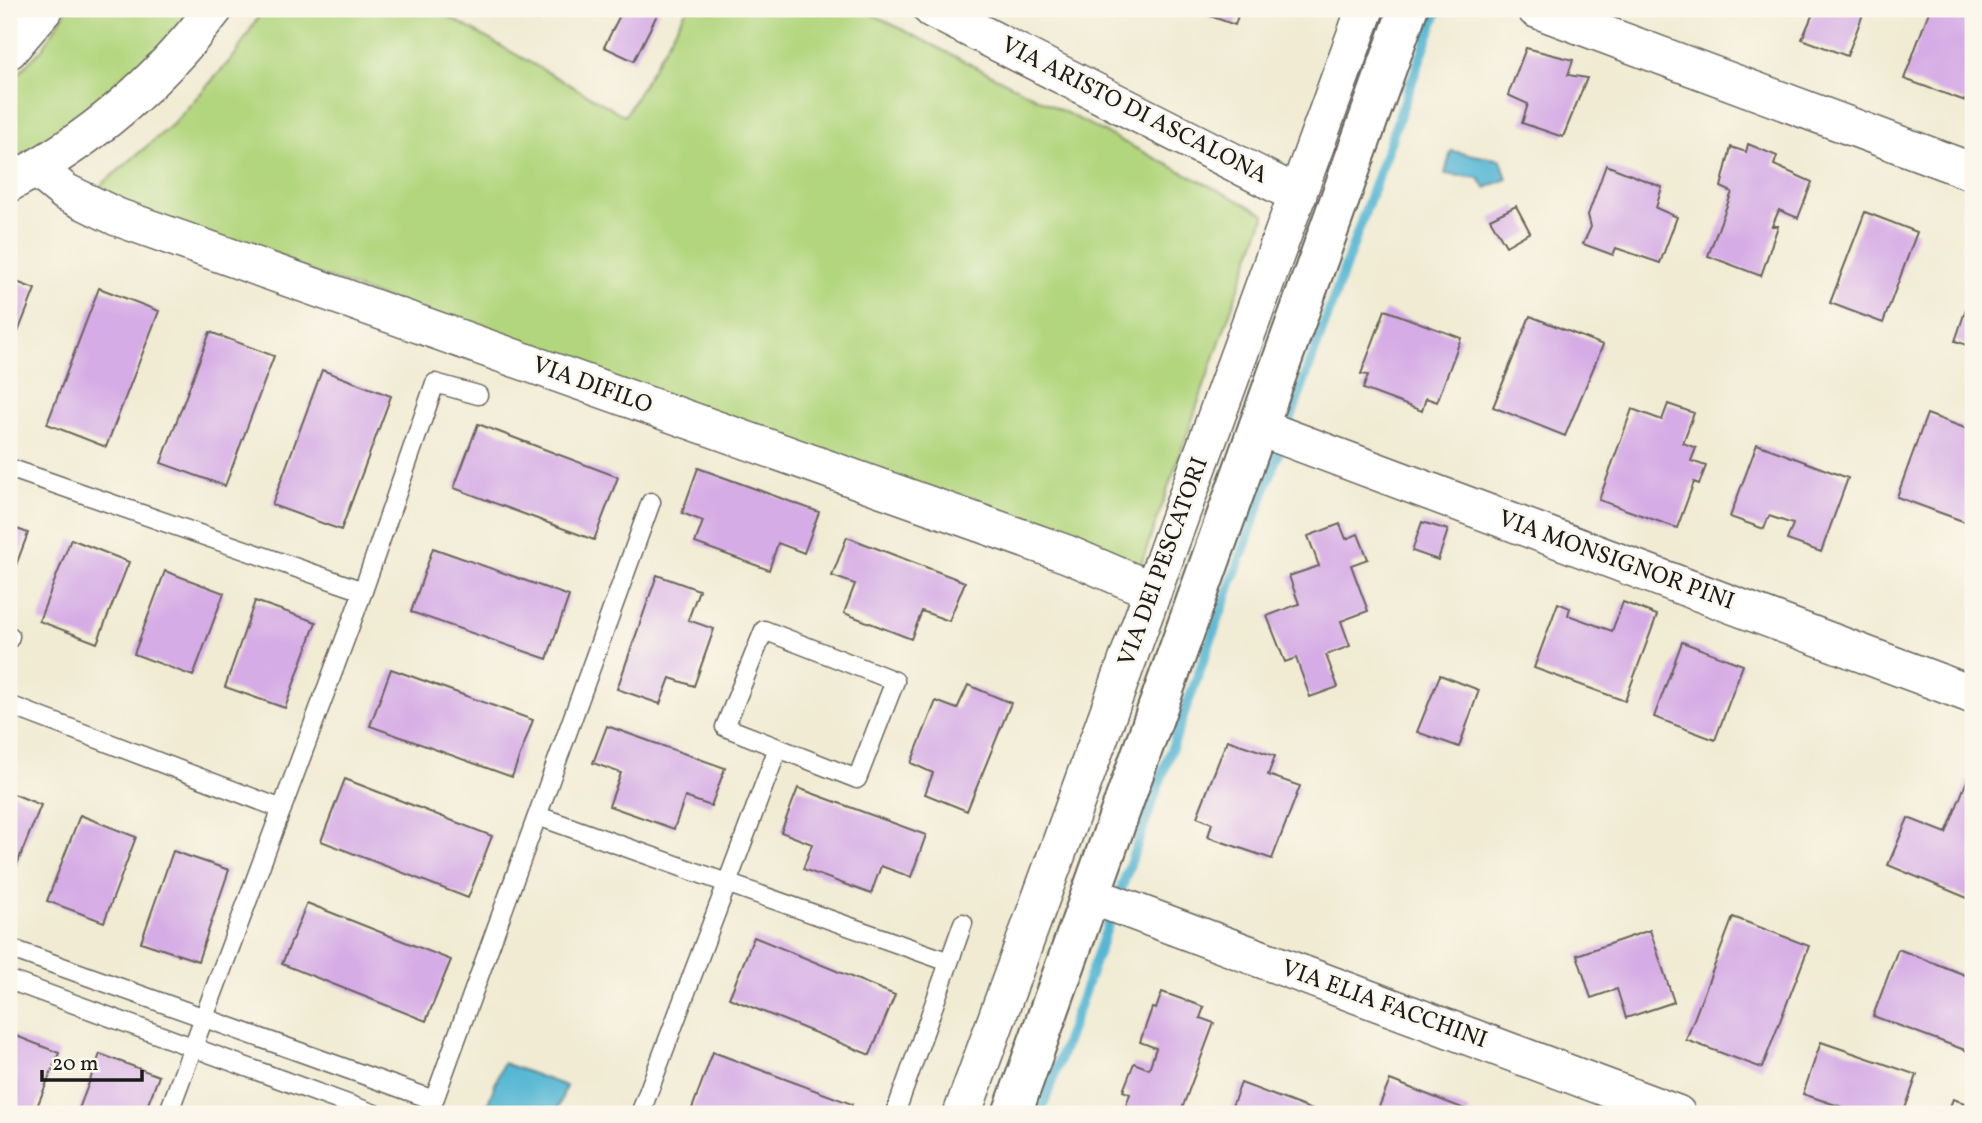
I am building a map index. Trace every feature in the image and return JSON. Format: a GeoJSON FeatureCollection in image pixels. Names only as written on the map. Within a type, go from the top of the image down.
{"type":"FeatureCollection","features":[{"type":"Feature","properties":{"kind":"street"},"geometry":{"type":"LineString","coordinates":[[9,50],[44,9]]}},
{"type":"Feature","properties":{"kind":"street"},"geometry":{"type":"LineString","coordinates":[[23,176],[90,133],[133,97],[184,47],[214,9]]}},
{"type":"Feature","properties":{"kind":"street","name":"VIA ARISTO DI ASCALONA"},"geometry":{"type":"LineString","coordinates":[[932,9],[1298,195]]}},
{"type":"Feature","properties":{"kind":"street","name":"VIA DEI PESCATORI"},"geometry":{"type":"LineString","coordinates":[[962,1114],[1365,9]]}},
{"type":"Feature","properties":{"kind":"street","name":"VIA DEI PESCATORI"},"geometry":{"type":"LineString","coordinates":[[1012,1114],[1110,903],[1277,435],[1408,9]]}},
{"type":"Feature","properties":{"kind":"street"},"geometry":{"type":"LineString","coordinates":[[1536,9],[1973,172]]}},
{"type":"Feature","properties":{"kind":"street","name":"VIA DIFILO"},"geometry":{"type":"LineString","coordinates":[[23,176],[65,192],[117,217],[1067,554],[1153,591]]}},
{"type":"Feature","properties":{"kind":"street","name":"VIA MONSIGNOR PINI"},"geometry":{"type":"LineString","coordinates":[[1277,435],[1973,695]]}},
{"type":"Feature","properties":{"kind":"street","name":"VIA ELIA FACCHINI"},"geometry":{"type":"LineString","coordinates":[[1110,903],[1678,1114]]}},
{"type":"Feature","properties":{"kind":"lane"},"geometry":{"type":"LineString","coordinates":[[168,1114],[363,591],[435,383],[478,395]]}},
{"type":"Feature","properties":{"kind":"lane"},"geometry":{"type":"LineString","coordinates":[[9,468],[363,591]]}},
{"type":"Feature","properties":{"kind":"lane"},"geometry":{"type":"LineString","coordinates":[[9,948],[205,1019],[432,1107],[651,502]]}},
{"type":"Feature","properties":{"kind":"lane"},"geometry":{"type":"LineString","coordinates":[[764,630],[895,681],[857,779],[778,748],[725,727],[764,630]]}},
{"type":"Feature","properties":{"kind":"lane"},"geometry":{"type":"LineString","coordinates":[[9,705],[282,809]]}},
{"type":"Feature","properties":{"kind":"lane"},"geometry":{"type":"LineString","coordinates":[[640,1114],[778,748]]}},
{"type":"Feature","properties":{"kind":"lane"},"geometry":{"type":"LineString","coordinates":[[538,816],[949,962]]}},
{"type":"Feature","properties":{"kind":"lane"},"geometry":{"type":"LineString","coordinates":[[895,1114],[963,923]]}},
{"type":"Feature","properties":{"kind":"lane"},"geometry":{"type":"LineString","coordinates":[[9,980],[375,1114]]}},
{"type":"Feature","properties":{"kind":"green space"},"geometry":{"type":"Polygon","coordinates":[[[67,9],[201,9],[116,102],[9,178],[9,83],[43,48],[67,9]]]}},
{"type":"Feature","properties":{"kind":"green space"},"geometry":{"type":"Polygon","coordinates":[[[263,9],[435,9],[625,116],[687,9],[862,9],[1265,214],[1138,573],[93,192],[173,124],[235,55],[263,9]]]}},
{"type":"Feature","properties":{"kind":"water"},"geometry":{"type":"Polygon","coordinates":[[[1451,151],[1501,160],[1507,179],[1485,188],[1479,178],[1445,174],[1451,151]]]}},
{"type":"Feature","properties":{"kind":"water"},"geometry":{"type":"Polygon","coordinates":[[[503,1063],[566,1086],[556,1114],[484,1114],[503,1063]]]}},
{"type":"Feature","properties":{"kind":"building"},"geometry":{"type":"Polygon","coordinates":[[[515,9],[543,9],[537,20],[515,9]]]}},
{"type":"Feature","properties":{"kind":"building"},"geometry":{"type":"Polygon","coordinates":[[[623,9],[660,9],[634,61],[604,47],[623,9]]]}},
{"type":"Feature","properties":{"kind":"building"},"geometry":{"type":"Polygon","coordinates":[[[1191,9],[1240,9],[1235,25],[1191,9]]]}},
{"type":"Feature","properties":{"kind":"building"},"geometry":{"type":"Polygon","coordinates":[[[1815,9],[1865,9],[1847,56],[1802,39],[1815,9]]]}},
{"type":"Feature","properties":{"kind":"building"},"geometry":{"type":"Polygon","coordinates":[[[1930,9],[1973,9],[1971,103],[1904,79],[1930,9]]]}},
{"type":"Feature","properties":{"kind":"building"},"geometry":{"type":"Polygon","coordinates":[[[1526,48],[1573,60],[1568,75],[1587,78],[1563,137],[1522,123],[1528,104],[1508,95],[1526,48]]]}},
{"type":"Feature","properties":{"kind":"building"},"geometry":{"type":"Polygon","coordinates":[[[1748,144],[1777,156],[1774,165],[1812,182],[1798,218],[1779,210],[1772,226],[1778,226],[1761,276],[1708,256],[1732,192],[1721,187],[1731,147],[1746,152],[1748,144]]]}},
{"type":"Feature","properties":{"kind":"building"},"geometry":{"type":"Polygon","coordinates":[[[1606,165],[1662,187],[1656,208],[1677,217],[1660,263],[1616,248],[1613,255],[1583,244],[1591,227],[1588,215],[1606,165]]]}},
{"type":"Feature","properties":{"kind":"building"},"geometry":{"type":"Polygon","coordinates":[[[1516,206],[1530,232],[1506,246],[1490,219],[1516,206]]]}},
{"type":"Feature","properties":{"kind":"building"},"geometry":{"type":"Polygon","coordinates":[[[1865,212],[1917,232],[1883,323],[1830,303],[1865,212]]]}},
{"type":"Feature","properties":{"kind":"building"},"geometry":{"type":"Polygon","coordinates":[[[9,279],[35,289],[9,355],[9,279]]]}},
{"type":"Feature","properties":{"kind":"building"},"geometry":{"type":"Polygon","coordinates":[[[99,288],[159,311],[106,447],[47,424],[99,288]]]}},
{"type":"Feature","properties":{"kind":"building"},"geometry":{"type":"Polygon","coordinates":[[[1973,288],[1973,347],[1955,341],[1973,288]]]}},
{"type":"Feature","properties":{"kind":"building"},"geometry":{"type":"Polygon","coordinates":[[[1385,310],[1461,338],[1437,402],[1426,398],[1422,411],[1363,389],[1368,375],[1361,374],[1385,310]]]}},
{"type":"Feature","properties":{"kind":"building"},"geometry":{"type":"Polygon","coordinates":[[[1530,316],[1603,345],[1565,436],[1493,407],[1530,316]]]}},
{"type":"Feature","properties":{"kind":"building"},"geometry":{"type":"Polygon","coordinates":[[[210,332],[274,356],[225,486],[161,463],[210,332]]]}},
{"type":"Feature","properties":{"kind":"building"},"geometry":{"type":"Polygon","coordinates":[[[322,370],[391,396],[341,530],[272,505],[322,370]]]}},
{"type":"Feature","properties":{"kind":"building"},"geometry":{"type":"Polygon","coordinates":[[[1668,404],[1694,413],[1683,443],[1696,448],[1691,461],[1706,466],[1699,484],[1694,482],[1677,528],[1599,500],[1632,409],[1662,420],[1668,404]]]}},
{"type":"Feature","properties":{"kind":"building"},"geometry":{"type":"Polygon","coordinates":[[[1927,414],[1973,431],[1971,524],[1897,497],[1927,414]]]}},
{"type":"Feature","properties":{"kind":"building"},"geometry":{"type":"Polygon","coordinates":[[[478,424],[618,477],[594,540],[454,488],[478,424]]]}},
{"type":"Feature","properties":{"kind":"building"},"geometry":{"type":"Polygon","coordinates":[[[1757,444],[1848,478],[1821,552],[1787,540],[1793,524],[1769,516],[1764,529],[1730,517],[1757,444]]]}},
{"type":"Feature","properties":{"kind":"building"},"geometry":{"type":"Polygon","coordinates":[[[698,468],[819,512],[804,553],[778,543],[769,570],[695,543],[703,521],[682,513],[698,468]]]}},
{"type":"Feature","properties":{"kind":"building"},"geometry":{"type":"Polygon","coordinates":[[[1422,522],[1448,530],[1438,560],[1412,551],[1422,522]]]}},
{"type":"Feature","properties":{"kind":"building"},"geometry":{"type":"Polygon","coordinates":[[[1340,524],[1346,539],[1358,534],[1368,559],[1351,565],[1368,611],[1341,621],[1350,646],[1326,655],[1338,687],[1310,697],[1296,658],[1285,662],[1267,616],[1299,604],[1289,576],[1319,566],[1308,536],[1340,524]]]}},
{"type":"Feature","properties":{"kind":"building"},"geometry":{"type":"Polygon","coordinates":[[[9,526],[28,533],[9,584],[9,526]]]}},
{"type":"Feature","properties":{"kind":"building"},"geometry":{"type":"Polygon","coordinates":[[[847,537],[965,582],[949,621],[922,611],[911,639],[844,613],[855,584],[832,576],[847,537]]]}},
{"type":"Feature","properties":{"kind":"building"},"geometry":{"type":"Polygon","coordinates":[[[71,539],[129,562],[97,643],[39,621],[71,539]]]}},
{"type":"Feature","properties":{"kind":"building"},"geometry":{"type":"Polygon","coordinates":[[[433,548],[569,596],[547,659],[411,612],[433,548]]]}},
{"type":"Feature","properties":{"kind":"building"},"geometry":{"type":"Polygon","coordinates":[[[165,571],[224,593],[193,676],[134,654],[165,571]]]}},
{"type":"Feature","properties":{"kind":"building"},"geometry":{"type":"Polygon","coordinates":[[[657,575],[699,590],[688,620],[714,629],[694,686],[670,678],[660,704],[617,689],[657,575]]]}},
{"type":"Feature","properties":{"kind":"building"},"geometry":{"type":"Polygon","coordinates":[[[255,601],[316,622],[285,708],[225,687],[255,601]]]}},
{"type":"Feature","properties":{"kind":"building"},"geometry":{"type":"Polygon","coordinates":[[[1623,602],[1657,615],[1625,701],[1534,668],[1558,603],[1570,608],[1568,615],[1612,631],[1623,602]]]}},
{"type":"Feature","properties":{"kind":"building"},"geometry":{"type":"Polygon","coordinates":[[[1682,642],[1743,665],[1715,740],[1654,717],[1682,642]]]}},
{"type":"Feature","properties":{"kind":"building"},"geometry":{"type":"Polygon","coordinates":[[[391,669],[533,720],[512,777],[370,726],[391,669]]]}},
{"type":"Feature","properties":{"kind":"building"},"geometry":{"type":"Polygon","coordinates":[[[1440,675],[1479,690],[1459,747],[1417,732],[1440,675]]]}},
{"type":"Feature","properties":{"kind":"building"},"geometry":{"type":"Polygon","coordinates":[[[968,685],[1011,703],[967,811],[925,794],[933,773],[911,763],[936,701],[957,709],[968,685]]]}},
{"type":"Feature","properties":{"kind":"building"},"geometry":{"type":"Polygon","coordinates":[[[607,726],[725,768],[711,806],[685,797],[674,829],[609,806],[621,773],[593,763],[607,726]]]}},
{"type":"Feature","properties":{"kind":"building"},"geometry":{"type":"Polygon","coordinates":[[[1227,740],[1275,756],[1268,775],[1300,786],[1272,859],[1208,837],[1212,823],[1197,817],[1227,740]]]}},
{"type":"Feature","properties":{"kind":"building"},"geometry":{"type":"Polygon","coordinates":[[[1968,778],[1973,780],[1972,900],[1888,865],[1908,818],[1946,833],[1968,778]]]}},
{"type":"Feature","properties":{"kind":"building"},"geometry":{"type":"Polygon","coordinates":[[[345,779],[492,836],[468,898],[321,841],[345,779]]]}},
{"type":"Feature","properties":{"kind":"building"},"geometry":{"type":"Polygon","coordinates":[[[798,788],[926,835],[911,877],[881,866],[871,894],[803,869],[812,844],[781,832],[798,788]]]}},
{"type":"Feature","properties":{"kind":"building"},"geometry":{"type":"Polygon","coordinates":[[[9,792],[41,805],[9,884],[9,792]]]}},
{"type":"Feature","properties":{"kind":"building"},"geometry":{"type":"Polygon","coordinates":[[[80,815],[136,837],[104,922],[47,901],[80,815]]]}},
{"type":"Feature","properties":{"kind":"building"},"geometry":{"type":"Polygon","coordinates":[[[173,851],[229,870],[198,961],[141,942],[173,851]]]}},
{"type":"Feature","properties":{"kind":"building"},"geometry":{"type":"Polygon","coordinates":[[[307,903],[451,960],[426,1021],[282,964],[307,903]]]}},
{"type":"Feature","properties":{"kind":"building"},"geometry":{"type":"Polygon","coordinates":[[[1733,917],[1809,946],[1762,1068],[1686,1040],[1733,917]]]}},
{"type":"Feature","properties":{"kind":"building"},"geometry":{"type":"Polygon","coordinates":[[[1650,930],[1674,1002],[1626,1018],[1617,989],[1591,998],[1577,955],[1650,930]]]}},
{"type":"Feature","properties":{"kind":"building"},"geometry":{"type":"Polygon","coordinates":[[[754,937],[895,995],[870,1055],[729,998],[754,937]]]}},
{"type":"Feature","properties":{"kind":"building"},"geometry":{"type":"Polygon","coordinates":[[[1898,949],[1973,978],[1973,1053],[1873,1016],[1898,949]]]}},
{"type":"Feature","properties":{"kind":"building"},"geometry":{"type":"Polygon","coordinates":[[[1162,992],[1204,1007],[1200,1018],[1214,1023],[1180,1114],[1123,1114],[1130,1094],[1123,1091],[1134,1063],[1149,1069],[1156,1048],[1140,1042],[1152,1008],[1156,1009],[1162,992]]]}},
{"type":"Feature","properties":{"kind":"building"},"geometry":{"type":"Polygon","coordinates":[[[9,1033],[59,1053],[34,1114],[9,1114],[9,1033]]]}},
{"type":"Feature","properties":{"kind":"building"},"geometry":{"type":"Polygon","coordinates":[[[1821,1042],[1917,1075],[1903,1114],[1863,1114],[1803,1094],[1821,1042]]]}},
{"type":"Feature","properties":{"kind":"building"},"geometry":{"type":"Polygon","coordinates":[[[713,1052],[852,1104],[849,1114],[690,1114],[713,1052]]]}},
{"type":"Feature","properties":{"kind":"building"},"geometry":{"type":"Polygon","coordinates":[[[100,1054],[159,1076],[144,1114],[77,1114],[100,1054]]]}},
{"type":"Feature","properties":{"kind":"building"},"geometry":{"type":"Polygon","coordinates":[[[1390,1080],[1470,1111],[1468,1114],[1376,1114],[1390,1080]]]}},
{"type":"Feature","properties":{"kind":"building"},"geometry":{"type":"Polygon","coordinates":[[[1241,1083],[1323,1114],[1229,1114],[1241,1083]]]}},
{"type":"Feature","properties":{"kind":"building"},"geometry":{"type":"Polygon","coordinates":[[[1953,1099],[1973,1106],[1973,1114],[1947,1114],[1953,1099]]]}},
{"type":"Feature","properties":{"kind":"waterway"},"geometry":{"type":"LineString","coordinates":[[1040,1114],[1438,9]]}}]}
